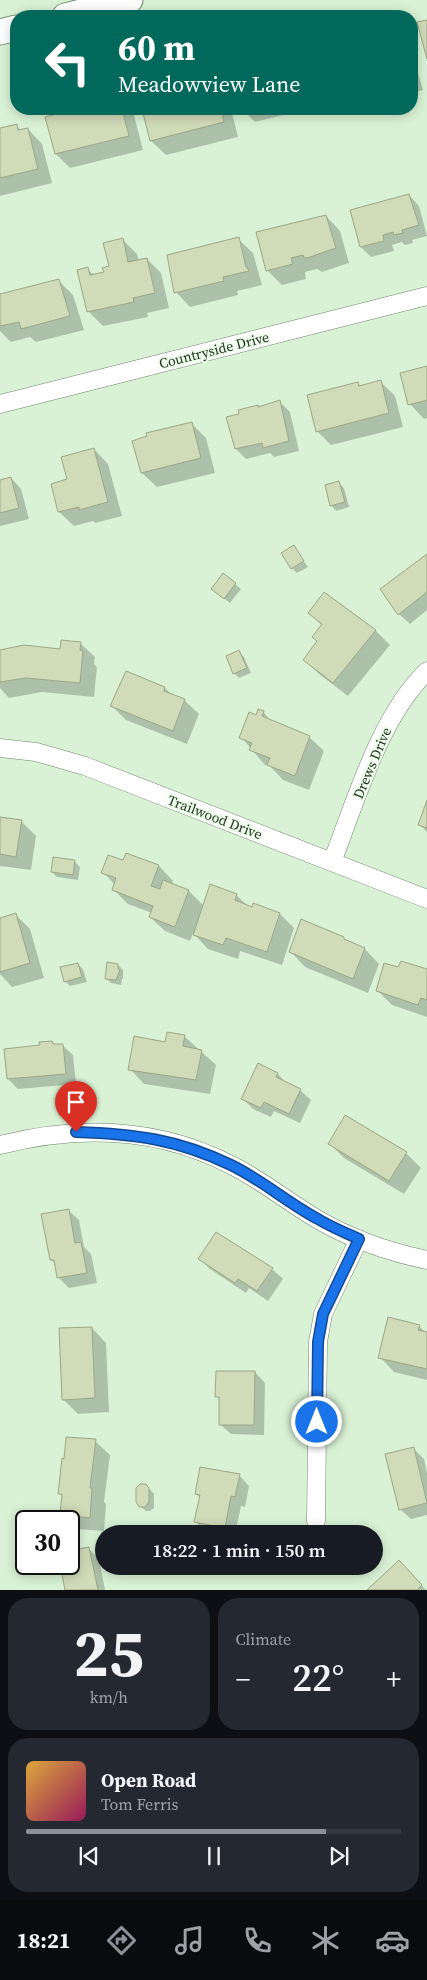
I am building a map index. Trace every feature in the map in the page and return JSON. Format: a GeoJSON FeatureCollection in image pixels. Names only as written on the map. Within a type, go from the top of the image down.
{"type":"FeatureCollection","features":[{"type":"Feature","properties":{"kind":"main road"},"geometry":{"type":"LineString","coordinates":[[89,10],[130,0]]}},
{"type":"Feature","properties":{"kind":"street","name":"Countryside Drive"},"geometry":{"type":"LineString","coordinates":[[0,404],[427,296]]}},
{"type":"Feature","properties":{"kind":"street","name":"Drews Drive"},"geometry":{"type":"LineString","coordinates":[[332,862],[382,736],[397,708],[427,671]]}},
{"type":"Feature","properties":{"kind":"street","name":"Trailwood Drive"},"geometry":{"type":"LineString","coordinates":[[0,748],[36,752],[85,766],[427,899]]}},
{"type":"Feature","properties":{"kind":"street"},"geometry":{"type":"LineString","coordinates":[[0,1145],[33,1137],[76,1132],[124,1133],[157,1138],[198,1151],[233,1166],[318,1219],[359,1239],[403,1255],[427,1260]]}},
{"type":"Feature","properties":{"kind":"street"},"geometry":{"type":"LineString","coordinates":[[316,1521],[318,1342],[323,1314],[359,1239]]}},
{"type":"Feature","properties":{"kind":"building"},"geometry":{"type":"Polygon","coordinates":[[[427,20],[427,59],[418,26],[418,22],[427,20]]]}},
{"type":"Feature","properties":{"kind":"building"},"geometry":{"type":"Polygon","coordinates":[[[53,115],[124,115],[129,136],[55,154],[45,117],[53,115]]]}},
{"type":"Feature","properties":{"kind":"building"},"geometry":{"type":"Polygon","coordinates":[[[144,115],[222,115],[224,122],[150,141],[144,115]]]}},
{"type":"Feature","properties":{"kind":"building"},"geometry":{"type":"Polygon","coordinates":[[[17,124],[18,130],[28,128],[38,169],[0,178],[0,128],[17,124]]]}},
{"type":"Feature","properties":{"kind":"building"},"geometry":{"type":"Polygon","coordinates":[[[409,194],[419,225],[402,230],[403,233],[394,235],[393,232],[383,235],[384,241],[360,247],[350,210],[409,194]]]}},
{"type":"Feature","properties":{"kind":"building"},"geometry":{"type":"Polygon","coordinates":[[[326,215],[336,248],[307,258],[304,258],[303,255],[291,258],[293,264],[266,271],[256,232],[326,215]]]}},
{"type":"Feature","properties":{"kind":"building"},"geometry":{"type":"Polygon","coordinates":[[[239,237],[246,267],[249,271],[223,277],[224,281],[174,293],[167,255],[239,237]]]}},
{"type":"Feature","properties":{"kind":"building"},"geometry":{"type":"Polygon","coordinates":[[[123,238],[128,262],[147,258],[155,293],[133,298],[134,302],[87,312],[77,270],[88,267],[90,275],[104,272],[102,268],[109,266],[103,243],[123,238]]]}},
{"type":"Feature","properties":{"kind":"building"},"geometry":{"type":"Polygon","coordinates":[[[59,279],[70,316],[21,329],[19,322],[0,326],[0,294],[59,279]]]}},
{"type":"Feature","properties":{"kind":"building"},"geometry":{"type":"Polygon","coordinates":[[[427,366],[427,400],[408,405],[400,373],[427,366]]]}},
{"type":"Feature","properties":{"kind":"building"},"geometry":{"type":"Polygon","coordinates":[[[381,380],[389,413],[316,432],[307,395],[358,382],[359,386],[381,380]]]}},
{"type":"Feature","properties":{"kind":"building"},"geometry":{"type":"Polygon","coordinates":[[[280,400],[289,441],[263,448],[262,443],[235,449],[226,417],[239,414],[238,410],[258,405],[258,407],[280,400]]]}},
{"type":"Feature","properties":{"kind":"building"},"geometry":{"type":"Polygon","coordinates":[[[192,422],[201,458],[141,473],[132,441],[147,436],[146,433],[192,422]]]}},
{"type":"Feature","properties":{"kind":"building"},"geometry":{"type":"Polygon","coordinates":[[[94,448],[108,502],[79,510],[79,507],[58,512],[51,484],[67,479],[61,457],[94,448]]]}},
{"type":"Feature","properties":{"kind":"building"},"geometry":{"type":"Polygon","coordinates":[[[11,477],[19,508],[0,513],[0,480],[11,477]]]}},
{"type":"Feature","properties":{"kind":"building"},"geometry":{"type":"Polygon","coordinates":[[[339,481],[345,502],[330,506],[325,485],[339,481]]]}},
{"type":"Feature","properties":{"kind":"building"},"geometry":{"type":"Polygon","coordinates":[[[294,545],[304,561],[291,569],[281,553],[294,545]]]}},
{"type":"Feature","properties":{"kind":"building"},"geometry":{"type":"Polygon","coordinates":[[[427,554],[427,592],[398,615],[380,589],[427,554]]]}},
{"type":"Feature","properties":{"kind":"building"},"geometry":{"type":"Polygon","coordinates":[[[223,573],[236,583],[224,599],[211,589],[223,573]]]}},
{"type":"Feature","properties":{"kind":"building"},"geometry":{"type":"Polygon","coordinates":[[[324,592],[376,630],[333,683],[303,660],[317,641],[312,637],[322,624],[308,613],[324,592]]]}},
{"type":"Feature","properties":{"kind":"building"},"geometry":{"type":"Polygon","coordinates":[[[61,640],[81,642],[80,650],[83,651],[80,683],[26,678],[0,682],[0,650],[24,645],[60,649],[61,640]]]}},
{"type":"Feature","properties":{"kind":"building"},"geometry":{"type":"Polygon","coordinates":[[[239,650],[247,668],[233,674],[226,656],[239,650]]]}},
{"type":"Feature","properties":{"kind":"building"},"geometry":{"type":"Polygon","coordinates":[[[126,671],[165,687],[164,691],[185,699],[173,731],[110,706],[126,671]]]}},
{"type":"Feature","properties":{"kind":"building"},"geometry":{"type":"Polygon","coordinates":[[[258,709],[264,711],[262,716],[310,736],[295,776],[267,765],[270,758],[249,750],[252,743],[239,738],[249,712],[256,715],[258,709]]]}},
{"type":"Feature","properties":{"kind":"building"},"geometry":{"type":"Polygon","coordinates":[[[427,800],[427,828],[418,825],[427,800]]]}},
{"type":"Feature","properties":{"kind":"building"},"geometry":{"type":"Polygon","coordinates":[[[0,817],[22,820],[16,857],[0,854],[0,817]]]}},
{"type":"Feature","properties":{"kind":"building"},"geometry":{"type":"Polygon","coordinates":[[[126,853],[159,865],[151,886],[160,889],[163,880],[189,890],[175,927],[149,917],[153,906],[112,890],[116,878],[101,873],[108,855],[123,860],[126,853]]]}},
{"type":"Feature","properties":{"kind":"building"},"geometry":{"type":"Polygon","coordinates":[[[53,857],[75,860],[73,875],[51,872],[53,857]]]}},
{"type":"Feature","properties":{"kind":"building"},"geometry":{"type":"Polygon","coordinates":[[[210,884],[237,894],[235,900],[252,907],[253,903],[280,913],[267,952],[226,938],[223,945],[193,935],[210,884]]]}},
{"type":"Feature","properties":{"kind":"building"},"geometry":{"type":"Polygon","coordinates":[[[16,913],[30,963],[0,972],[0,918],[16,913]]]}},
{"type":"Feature","properties":{"kind":"building"},"geometry":{"type":"Polygon","coordinates":[[[301,919],[365,948],[353,979],[289,952],[301,919]]]}},
{"type":"Feature","properties":{"kind":"building"},"geometry":{"type":"Polygon","coordinates":[[[401,961],[427,969],[427,1000],[421,998],[418,1005],[376,991],[384,963],[398,967],[401,961]]]}},
{"type":"Feature","properties":{"kind":"building"},"geometry":{"type":"Polygon","coordinates":[[[107,962],[118,964],[118,969],[120,970],[116,980],[105,979],[107,962]]]}},
{"type":"Feature","properties":{"kind":"building"},"geometry":{"type":"Polygon","coordinates":[[[78,963],[82,977],[64,982],[60,967],[78,963]]]}},
{"type":"Feature","properties":{"kind":"building"},"geometry":{"type":"Polygon","coordinates":[[[167,1032],[185,1035],[183,1046],[202,1050],[196,1080],[128,1070],[134,1036],[165,1042],[167,1032]]]}},
{"type":"Feature","properties":{"kind":"building"},"geometry":{"type":"Polygon","coordinates":[[[52,1041],[53,1044],[63,1044],[66,1074],[7,1079],[4,1049],[40,1045],[39,1042],[52,1041]]]}},
{"type":"Feature","properties":{"kind":"building"},"geometry":{"type":"Polygon","coordinates":[[[258,1063],[278,1073],[276,1077],[301,1089],[289,1114],[264,1102],[261,1108],[241,1099],[258,1063]]]}},
{"type":"Feature","properties":{"kind":"building"},"geometry":{"type":"Polygon","coordinates":[[[345,1115],[407,1152],[389,1181],[328,1144],[345,1115]]]}},
{"type":"Feature","properties":{"kind":"building"},"geometry":{"type":"Polygon","coordinates":[[[69,1209],[75,1243],[81,1242],[87,1273],[57,1278],[54,1260],[50,1260],[41,1214],[69,1209]]]}},
{"type":"Feature","properties":{"kind":"building"},"geometry":{"type":"Polygon","coordinates":[[[216,1232],[273,1268],[257,1291],[238,1279],[235,1283],[198,1259],[216,1232]]]}},
{"type":"Feature","properties":{"kind":"building"},"geometry":{"type":"Polygon","coordinates":[[[388,1317],[420,1325],[418,1330],[427,1332],[427,1369],[378,1358],[388,1317]]]}},
{"type":"Feature","properties":{"kind":"building"},"geometry":{"type":"Polygon","coordinates":[[[92,1327],[95,1398],[62,1400],[59,1328],[92,1327]]]}},
{"type":"Feature","properties":{"kind":"building"},"geometry":{"type":"Polygon","coordinates":[[[216,1371],[255,1371],[254,1425],[219,1425],[219,1397],[215,1397],[216,1371]]]}},
{"type":"Feature","properties":{"kind":"building"},"geometry":{"type":"Polygon","coordinates":[[[66,1437],[96,1439],[90,1488],[92,1488],[90,1518],[80,1517],[80,1510],[60,1510],[62,1494],[58,1494],[62,1458],[64,1459],[66,1437]]]}},
{"type":"Feature","properties":{"kind":"building"},"geometry":{"type":"Polygon","coordinates":[[[414,1447],[427,1503],[399,1510],[385,1454],[414,1447]]]}},
{"type":"Feature","properties":{"kind":"building"},"geometry":{"type":"Polygon","coordinates":[[[200,1467],[240,1474],[235,1497],[231,1496],[226,1525],[210,1525],[194,1522],[200,1495],[195,1494],[200,1467]]]}},
{"type":"Feature","properties":{"kind":"building"},"geometry":{"type":"Polygon","coordinates":[[[140,1484],[146,1484],[149,1488],[149,1502],[145,1507],[139,1507],[136,1502],[136,1488],[140,1484]]]}},
{"type":"Feature","properties":{"kind":"building"},"geometry":{"type":"Polygon","coordinates":[[[89,1547],[98,1590],[65,1590],[62,1575],[80,1575],[80,1549],[89,1547]]]}},
{"type":"Feature","properties":{"kind":"building"},"geometry":{"type":"Polygon","coordinates":[[[399,1560],[422,1585],[417,1590],[367,1590],[399,1560]]]}},
{"type":"Feature","properties":{"kind":"route"},"geometry":{"type":"LineString","coordinates":[[76,1132],[124,1133],[157,1138],[198,1151],[233,1166],[318,1219],[359,1239],[323,1314],[318,1342],[317,1422]]}}]}
